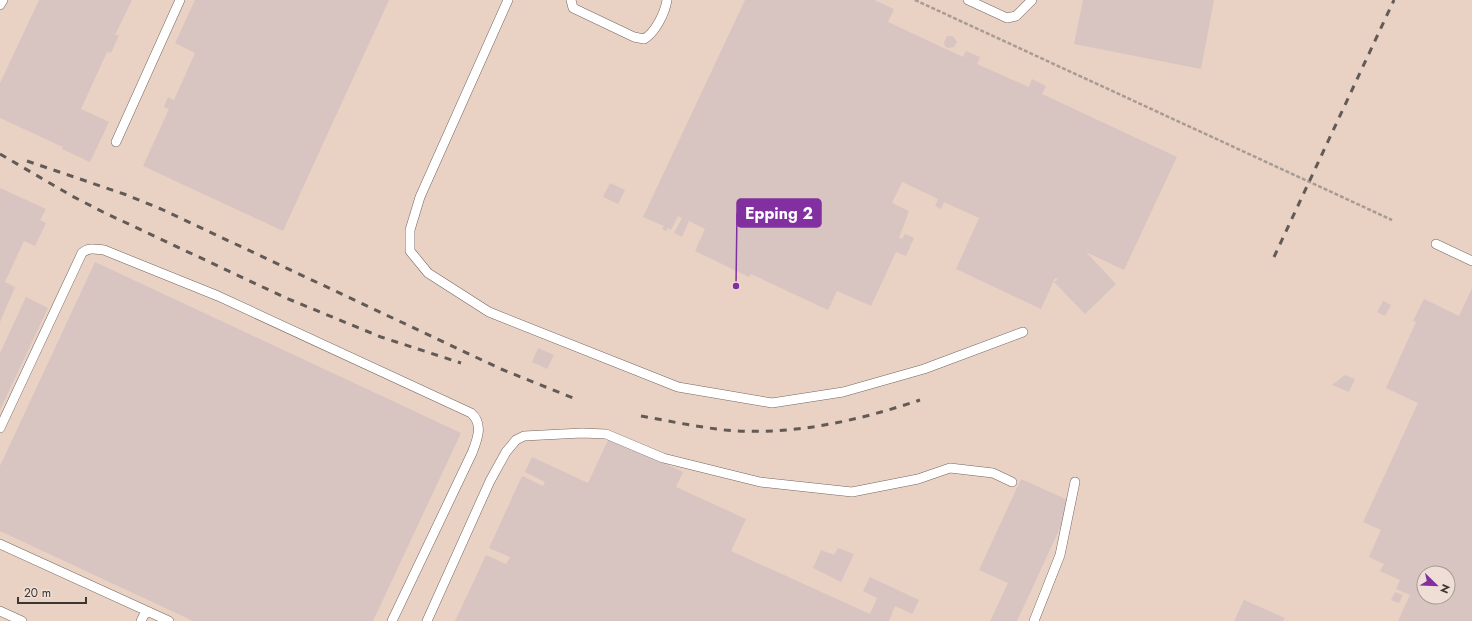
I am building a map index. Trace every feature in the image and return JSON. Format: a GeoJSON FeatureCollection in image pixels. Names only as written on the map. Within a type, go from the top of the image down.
{"type":"FeatureCollection","features":[{"type":"Feature","properties":{"kind":"lane"},"geometry":{"type":"LineString","coordinates":[[0,6],[3,0]]}},
{"type":"Feature","properties":{"kind":"lane"},"geometry":{"type":"LineString","coordinates":[[116,142],[180,0]]}},
{"type":"Feature","properties":{"kind":"lane"},"geometry":{"type":"LineString","coordinates":[[508,0],[420,197],[410,230],[410,251],[428,273],[458,293],[489,312],[678,387],[772,403],[843,392],[924,369],[1023,332]]}},
{"type":"Feature","properties":{"kind":"lane"},"geometry":{"type":"LineString","coordinates":[[571,0],[573,8],[634,37],[644,40],[650,36],[667,0]]}},
{"type":"Feature","properties":{"kind":"lane"},"geometry":{"type":"LineString","coordinates":[[968,0],[1007,18],[1016,16],[1032,0]]}},
{"type":"Feature","properties":{"kind":"lane"},"geometry":{"type":"LineString","coordinates":[[1436,244],[1472,261]]}},
{"type":"Feature","properties":{"kind":"lane"},"geometry":{"type":"LineString","coordinates":[[0,428],[82,253],[87,249],[93,248],[104,250],[218,296],[471,413],[476,417],[479,424],[479,437],[392,621]]}},
{"type":"Feature","properties":{"kind":"lane"},"geometry":{"type":"LineString","coordinates":[[427,621],[490,481],[506,452],[516,440],[524,436],[582,433],[606,434],[663,458],[760,482],[852,492],[918,479],[950,468],[993,473],[1012,482]]}},
{"type":"Feature","properties":{"kind":"lane"},"geometry":{"type":"LineString","coordinates":[[1034,621],[1060,555],[1075,482]]}},
{"type":"Feature","properties":{"kind":"lane"},"geometry":{"type":"LineString","coordinates":[[0,544],[169,621]]}},
{"type":"Feature","properties":{"kind":"lane"},"geometry":{"type":"LineString","coordinates":[[0,611],[22,621]]}},
{"type":"Feature","properties":{"kind":"lane"},"geometry":{"type":"LineString","coordinates":[[141,621],[146,611]]}},
{"type":"Feature","properties":{"kind":"path"},"geometry":{"type":"LineString","coordinates":[[915,0],[1392,220]]}},
{"type":"Feature","properties":{"kind":"shaded area"},"geometry":{"type":"Polygon","coordinates":[[[0,0],[1472,0],[1472,621],[0,621],[0,0]]]}},
{"type":"Feature","properties":{"kind":"building"},"geometry":{"type":"Polygon","coordinates":[[[39,0],[132,0],[115,35],[119,35],[111,53],[107,52],[81,109],[109,122],[90,162],[62,149],[63,147],[0,118],[0,83],[39,0]]]}},
{"type":"Feature","properties":{"kind":"building"},"geometry":{"type":"Polygon","coordinates":[[[195,0],[389,0],[283,231],[143,166],[169,109],[164,107],[168,97],[174,100],[195,53],[175,43],[195,0]]]}},
{"type":"Feature","properties":{"kind":"building"},"geometry":{"type":"Polygon","coordinates":[[[745,0],[874,0],[894,9],[888,22],[963,57],[966,51],[980,57],[977,64],[1029,87],[1032,79],[1046,86],[1042,94],[1177,157],[1124,270],[1086,252],[1116,284],[1085,314],[1054,282],[1058,279],[1055,278],[1041,309],[956,269],[979,218],[944,202],[941,209],[935,206],[938,199],[902,182],[892,203],[909,211],[899,238],[902,239],[905,234],[914,238],[906,256],[896,252],[871,306],[837,291],[828,310],[751,274],[749,277],[695,251],[705,229],[689,221],[682,237],[674,233],[682,218],[678,216],[671,230],[668,228],[666,231],[662,229],[664,226],[643,217],[745,0]]]}},
{"type":"Feature","properties":{"kind":"building"},"geometry":{"type":"Polygon","coordinates":[[[1083,0],[1214,0],[1201,69],[1074,44],[1083,0]]]}},
{"type":"Feature","properties":{"kind":"building"},"geometry":{"type":"Polygon","coordinates":[[[947,36],[953,36],[957,42],[954,47],[948,48],[945,46],[944,42],[947,36]]]}},
{"type":"Feature","properties":{"kind":"building"},"geometry":{"type":"Polygon","coordinates":[[[610,183],[625,190],[618,204],[603,197],[610,183]]]}},
{"type":"Feature","properties":{"kind":"building"},"geometry":{"type":"Polygon","coordinates":[[[0,188],[46,209],[40,220],[46,223],[35,246],[24,241],[5,282],[15,287],[0,322],[0,188]]]}},
{"type":"Feature","properties":{"kind":"building"},"geometry":{"type":"Polygon","coordinates":[[[95,262],[461,433],[373,621],[193,621],[0,531],[0,466],[95,262]]]}},
{"type":"Feature","properties":{"kind":"building"},"geometry":{"type":"Polygon","coordinates":[[[1472,288],[1472,621],[1398,621],[1410,595],[1396,589],[1400,580],[1380,571],[1384,564],[1369,557],[1381,530],[1363,522],[1418,403],[1386,388],[1416,322],[1413,321],[1424,299],[1459,316],[1472,288]]]}},
{"type":"Feature","properties":{"kind":"building"},"geometry":{"type":"Polygon","coordinates":[[[26,297],[48,308],[0,410],[0,353],[26,297]]]}},
{"type":"Feature","properties":{"kind":"building"},"geometry":{"type":"Polygon","coordinates":[[[1383,301],[1391,305],[1385,316],[1377,312],[1383,301]]]}},
{"type":"Feature","properties":{"kind":"building"},"geometry":{"type":"Polygon","coordinates":[[[538,348],[554,355],[547,369],[532,362],[538,348]]]}},
{"type":"Feature","properties":{"kind":"building"},"geometry":{"type":"Polygon","coordinates":[[[1345,375],[1355,379],[1349,392],[1332,385],[1345,375]]]}},
{"type":"Feature","properties":{"kind":"building"},"geometry":{"type":"Polygon","coordinates":[[[609,438],[683,472],[676,487],[746,519],[731,551],[870,614],[877,598],[863,591],[870,577],[919,600],[912,614],[895,606],[889,621],[455,621],[486,555],[506,564],[510,557],[489,548],[522,476],[543,486],[545,482],[525,472],[532,457],[588,483],[609,438]]]}},
{"type":"Feature","properties":{"kind":"building"},"geometry":{"type":"Polygon","coordinates":[[[1021,479],[1072,502],[1017,621],[990,621],[1008,583],[979,570],[1021,479]]]}},
{"type":"Feature","properties":{"kind":"building"},"geometry":{"type":"Polygon","coordinates":[[[838,548],[854,554],[841,582],[813,568],[821,550],[834,555],[838,548]]]}},
{"type":"Feature","properties":{"kind":"building"},"geometry":{"type":"Polygon","coordinates":[[[1395,592],[1403,595],[1399,603],[1391,600],[1395,592]]]}},
{"type":"Feature","properties":{"kind":"building"},"geometry":{"type":"Polygon","coordinates":[[[1244,600],[1285,618],[1283,621],[1234,621],[1244,600]]]}},
{"type":"Feature","properties":{"kind":"railway"},"geometry":{"type":"LineString","coordinates":[[1274,257],[1394,0]]}},
{"type":"Feature","properties":{"kind":"railway"},"geometry":{"type":"LineString","coordinates":[[0,154],[72,196],[103,212],[286,298],[381,337],[461,363]]}},
{"type":"Feature","properties":{"kind":"railway"},"geometry":{"type":"LineString","coordinates":[[27,161],[124,194],[161,209],[501,369],[573,398]]}},
{"type":"Feature","properties":{"kind":"railway"},"geometry":{"type":"LineString","coordinates":[[641,416],[725,430],[775,431],[800,429],[848,420],[896,408],[920,400]]}},
{"type":"Feature","properties":{"kind":"place","name":"Epping 2"},"geometry":{"type":"Point","coordinates":[736,286]}}]}
